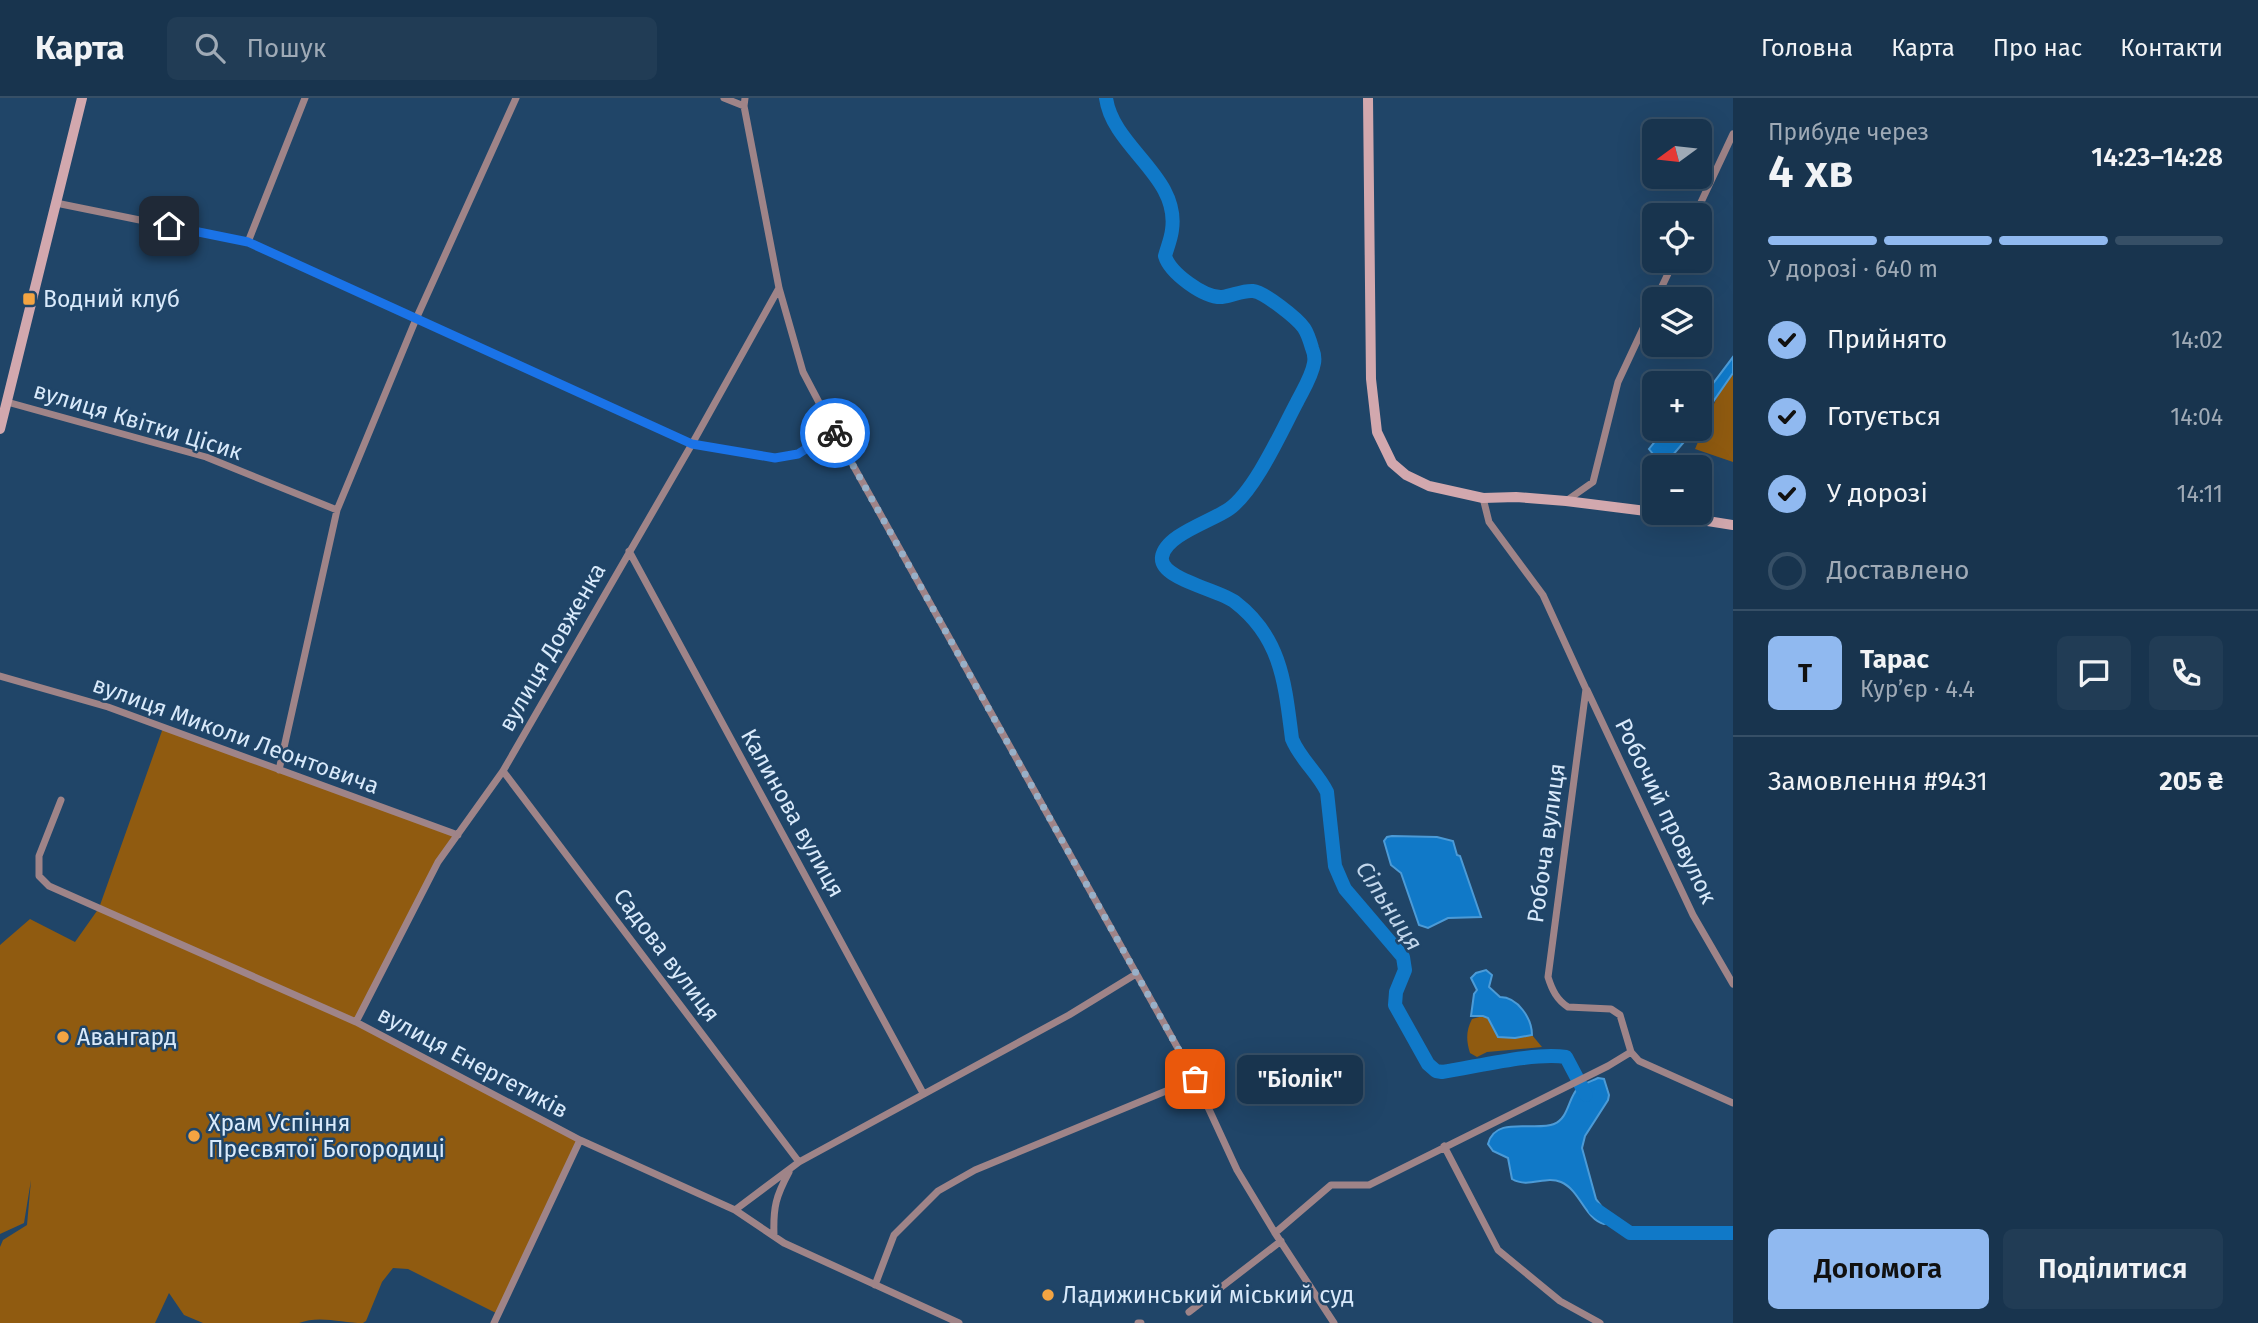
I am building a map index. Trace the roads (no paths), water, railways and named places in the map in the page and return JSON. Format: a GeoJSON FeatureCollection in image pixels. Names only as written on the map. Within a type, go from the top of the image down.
{"type":"FeatureCollection","features":[{"type":"Feature","properties":{"kind":"street"},"geometry":{"type":"LineString","coordinates":[[0,429],[82,98]]}},
{"type":"Feature","properties":{"kind":"street"},"geometry":{"type":"LineString","coordinates":[[248,242],[304,98]]}},
{"type":"Feature","properties":{"kind":"street"},"geometry":{"type":"LineString","coordinates":[[279,770],[337,510],[416,319],[516,98]]}},
{"type":"Feature","properties":{"kind":"street"},"geometry":{"type":"LineString","coordinates":[[724,98],[745,102],[779,288],[803,372],[1195,1079],[1237,1170],[1334,1323]]}},
{"type":"Feature","properties":{"kind":"street"},"geometry":{"type":"LineString","coordinates":[[1368,98],[1371,379],[1377,432],[1392,463],[1406,475],[1429,486],[1483,498],[1566,500],[1642,510]]}},
{"type":"Feature","properties":{"kind":"street"},"geometry":{"type":"LineString","coordinates":[[1701,203],[1733,134]]}},
{"type":"Feature","properties":{"kind":"street"},"geometry":{"type":"LineString","coordinates":[[56,203],[248,242],[692,444],[775,458],[798,454],[834,431]]}},
{"type":"Feature","properties":{"kind":"street","name":"вулиця Довженка"},"geometry":{"type":"LineString","coordinates":[[355,1022],[438,862],[503,771],[779,288]]}},
{"type":"Feature","properties":{"kind":"street"},"geometry":{"type":"LineString","coordinates":[[1566,500],[1593,482],[1618,382],[1642,331]]}},
{"type":"Feature","properties":{"kind":"street","name":"вулиця Квітки Цісик"},"geometry":{"type":"LineString","coordinates":[[7,402],[206,457],[337,510]]}},
{"type":"Feature","properties":{"kind":"street"},"geometry":{"type":"LineString","coordinates":[[1483,498],[1489,522],[1543,595],[1586,689]]}},
{"type":"Feature","properties":{"kind":"street"},"geometry":{"type":"LineString","coordinates":[[1712,521],[1733,525]]}},
{"type":"Feature","properties":{"kind":"street","name":"Калинова вулиця"},"geometry":{"type":"LineString","coordinates":[[629,551],[923,1093]]}},
{"type":"Feature","properties":{"kind":"street","name":"вулиця Миколи Леонтовича"},"geometry":{"type":"LineString","coordinates":[[0,676],[108,708],[458,835]]}},
{"type":"Feature","properties":{"kind":"street","name":"Робочий провулок"},"geometry":{"type":"LineString","coordinates":[[1586,689],[1693,915],[1733,984]]}},
{"type":"Feature","properties":{"kind":"street","name":"Робоча вулиця"},"geometry":{"type":"LineString","coordinates":[[1586,689],[1548,977],[1552,990],[1568,1007],[1611,1009],[1620,1015],[1631,1052]]}},
{"type":"Feature","properties":{"kind":"street","name":"Садова вулиця"},"geometry":{"type":"LineString","coordinates":[[503,771],[799,1162]]}},
{"type":"Feature","properties":{"kind":"street","name":"вулиця Енергетиків"},"geometry":{"type":"LineString","coordinates":[[61,800],[39,856],[39,876],[50,886],[355,1022],[580,1140],[736,1210],[784,1242],[958,1323]]}},
{"type":"Feature","properties":{"kind":"street"},"geometry":{"type":"LineString","coordinates":[[736,1210],[799,1162],[1069,1015],[1136,974]]}},
{"type":"Feature","properties":{"kind":"street"},"geometry":{"type":"LineString","coordinates":[[1275,1233],[1331,1185],[1369,1185],[1631,1052],[1639,1061],[1733,1103]]}},
{"type":"Feature","properties":{"kind":"street"},"geometry":{"type":"LineString","coordinates":[[875,1285],[894,1235],[938,1191],[975,1170],[1195,1079]]}},
{"type":"Feature","properties":{"kind":"street"},"geometry":{"type":"LineString","coordinates":[[494,1323],[580,1140]]}},
{"type":"Feature","properties":{"kind":"street"},"geometry":{"type":"LineString","coordinates":[[1444,1146],[1498,1250],[1560,1301],[1600,1323]]}},
{"type":"Feature","properties":{"kind":"street"},"geometry":{"type":"LineString","coordinates":[[774,1235],[773,1216],[777,1194],[792,1167]]}},
{"type":"Feature","properties":{"kind":"street"},"geometry":{"type":"LineString","coordinates":[[1189,1312],[1281,1241]]}},
{"type":"Feature","properties":{"kind":"water"},"geometry":{"type":"Polygon","coordinates":[[[1733,357],[1733,373],[1712,403],[1712,385],[1733,357]]]}},
{"type":"Feature","properties":{"kind":"water"},"geometry":{"type":"Polygon","coordinates":[[[1655,441],[1685,441],[1673,455],[1654,455],[1649,449],[1655,441]]]}},
{"type":"Feature","properties":{"kind":"water"},"geometry":{"type":"Polygon","coordinates":[[[1392,836],[1437,837],[1453,841],[1481,917],[1448,918],[1428,928],[1419,925],[1401,873],[1391,865],[1384,841],[1392,836]]]}},
{"type":"Feature","properties":{"kind":"water"},"geometry":{"type":"Polygon","coordinates":[[[1486,970],[1492,975],[1489,987],[1500,997],[1513,1001],[1523,1010],[1530,1022],[1532,1035],[1498,1037],[1488,1018],[1471,1016],[1477,990],[1471,978],[1486,970]]]}},
{"type":"Feature","properties":{"kind":"water"},"geometry":{"type":"Polygon","coordinates":[[[1598,1078],[1604,1079],[1608,1100],[1585,1136],[1582,1148],[1596,1199],[1611,1219],[1604,1224],[1597,1221],[1573,1191],[1561,1182],[1549,1180],[1525,1183],[1512,1179],[1508,1158],[1493,1151],[1488,1144],[1492,1135],[1507,1127],[1546,1126],[1559,1121],[1578,1088],[1598,1078]]]}},
{"type":"Feature","properties":{"kind":"waterway","name":"Сільниця"},"geometry":{"type":"LineString","coordinates":[[1106,98],[1111,116],[1120,132],[1166,194],[1172,211],[1172,230],[1165,256],[1173,270],[1197,289],[1215,296],[1249,291],[1265,296],[1288,312],[1304,328],[1314,356],[1307,383],[1248,489],[1229,509],[1171,542],[1162,557],[1164,565],[1180,578],[1235,602],[1251,616],[1272,647],[1283,681],[1292,739],[1327,792],[1335,866],[1345,889],[1403,957],[1405,970],[1396,992],[1395,1005],[1428,1064],[1436,1071],[1442,1072],[1522,1058],[1566,1057],[1586,1095]]}},
{"type":"Feature","properties":{"kind":"waterway","name":"Сільниця"},"geometry":{"type":"LineString","coordinates":[[1595,1209],[1630,1233],[1733,1233]]}},
{"type":"Feature","properties":{"kind":"place","name":"Водний клуб"},"geometry":{"type":"Point","coordinates":[29,299]}},
{"type":"Feature","properties":{"kind":"place","name":"Авангард"},"geometry":{"type":"Point","coordinates":[63,1037]}},
{"type":"Feature","properties":{"kind":"place","name":"\"Біолік\""},"geometry":{"type":"Point","coordinates":[1195,1079]}},
{"type":"Feature","properties":{"kind":"place","name":"Храм Успіння Пресвятої Богородиці"},"geometry":{"type":"Point","coordinates":[194,1136]}},
{"type":"Feature","properties":{"kind":"place","name":"Ладижинський міський суд"},"geometry":{"type":"Point","coordinates":[1048,1295]}}]}
